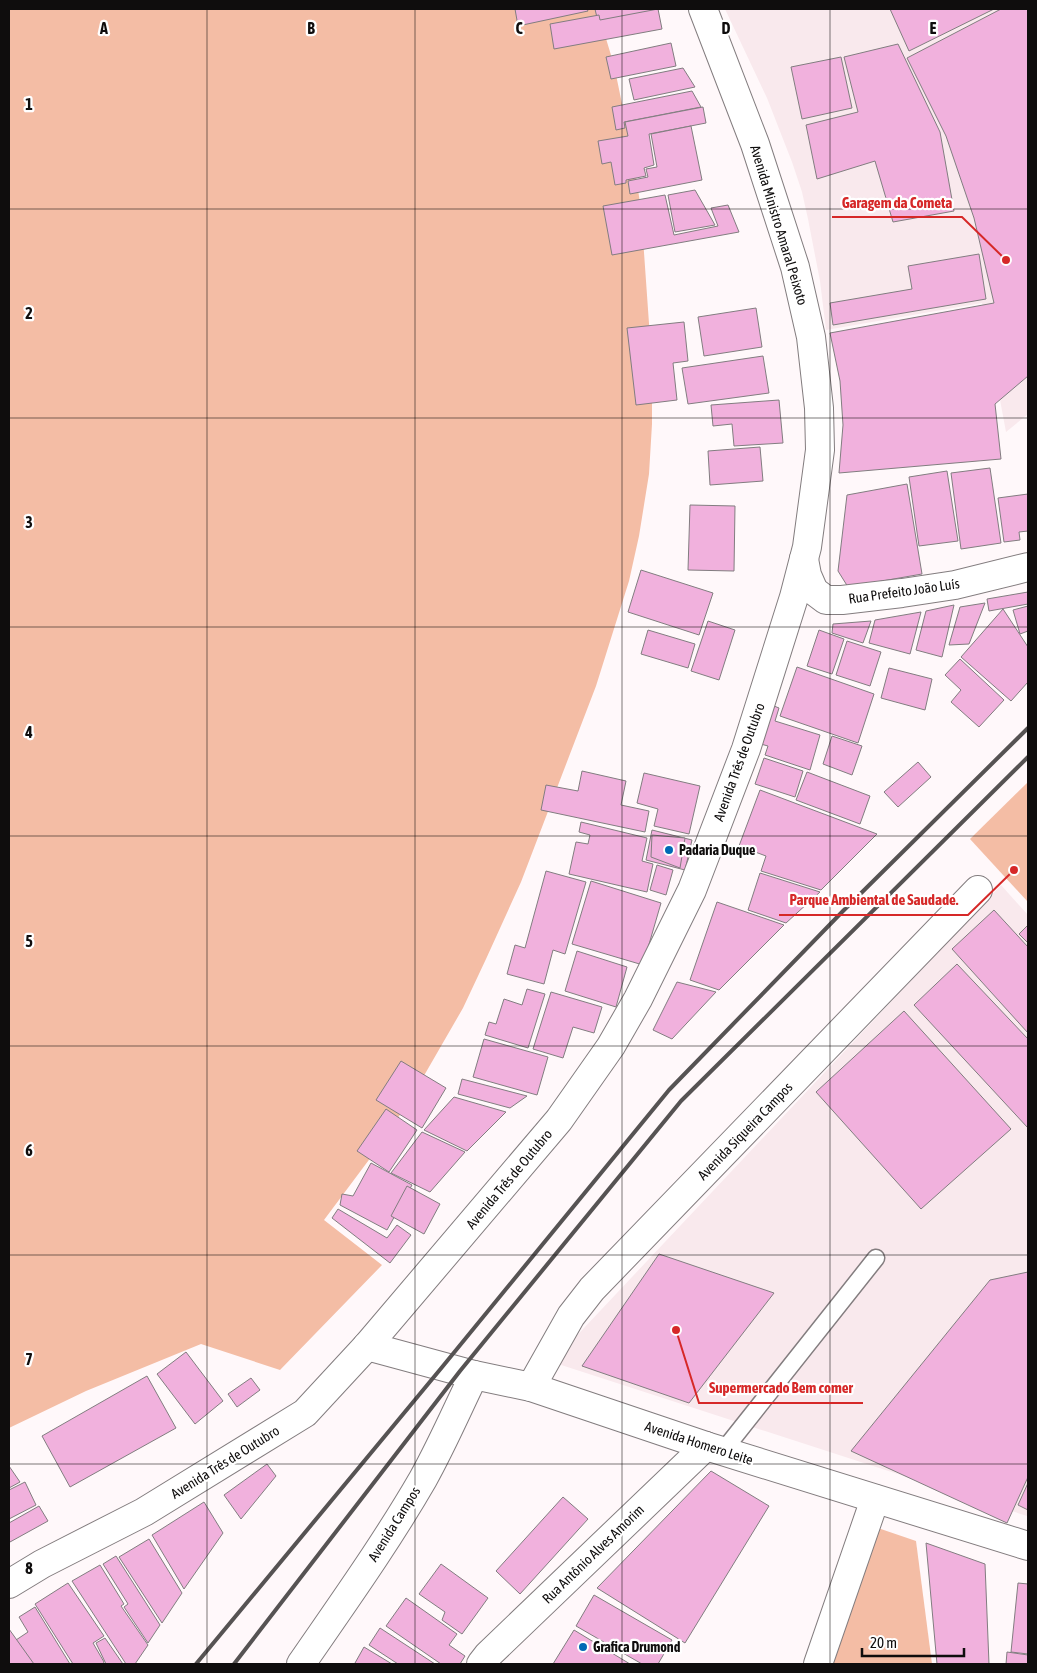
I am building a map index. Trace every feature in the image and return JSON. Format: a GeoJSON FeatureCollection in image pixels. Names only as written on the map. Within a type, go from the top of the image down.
{"type":"FeatureCollection","features":[{"type":"Feature","properties":{"kind":"street","name":"Avenida Ministro Amaral Peixoto"},"geometry":{"type":"LineString","coordinates":[[703,9],[755,144],[795,267],[811,337],[819,408],[820,450],[804,559],[794,598]]}},
{"type":"Feature","properties":{"kind":"street"},"geometry":{"type":"LineString","coordinates":[[779,644],[804,613],[826,600],[812,587],[807,575],[804,559]]}},
{"type":"Feature","properties":{"kind":"street","name":"Rua Prefeito João Luís"},"geometry":{"type":"LineString","coordinates":[[826,600],[842,600],[955,585],[1028,567]]}},
{"type":"Feature","properties":{"kind":"street","name":"Avenida Três de Outubro"},"geometry":{"type":"LineString","coordinates":[[9,1584],[42,1564],[144,1512],[305,1413],[368,1346],[559,1120],[611,1046],[638,999],[692,890],[746,749],[794,598]]}},
{"type":"Feature","properties":{"kind":"street","name":"Avenida Siqueira Campos"},"geometry":{"type":"LineString","coordinates":[[531,1388],[571,1316],[592,1289],[978,890]]}},
{"type":"Feature","properties":{"kind":"street","name":"Avenida Homero Leite"},"geometry":{"type":"LineString","coordinates":[[368,1346],[474,1375],[531,1388],[714,1449],[1028,1546]]}},
{"type":"Feature","properties":{"kind":"street","name":"Avenida Campos"},"geometry":{"type":"LineString","coordinates":[[301,1664],[416,1491],[436,1456],[474,1375]]}},
{"type":"Feature","properties":{"kind":"street","name":"Rua Antônio Alves Amorim"},"geometry":{"type":"LineString","coordinates":[[481,1664],[488,1655],[714,1449]]}},
{"type":"Feature","properties":{"kind":"street"},"geometry":{"type":"LineString","coordinates":[[818,1664],[875,1498]]}},
{"type":"Feature","properties":{"kind":"lane"},"geometry":{"type":"LineString","coordinates":[[714,1449],[876,1258]]}},
{"type":"Feature","properties":{"kind":"shaded area"},"geometry":{"type":"Polygon","coordinates":[[[9,9],[597,9],[614,65],[634,162],[641,210],[652,366],[652,424],[649,474],[639,536],[629,581],[596,686],[521,882],[463,1008],[414,1093],[383,1141],[324,1220],[382,1265],[280,1370],[201,1344],[86,1391],[9,1428],[9,9]]]}},
{"type":"Feature","properties":{"kind":"shaded area"},"geometry":{"type":"Polygon","coordinates":[[[725,9],[1028,9],[1028,414],[1006,432],[982,303],[826,330],[820,281],[802,192],[767,98],[725,9]]]}},
{"type":"Feature","properties":{"kind":"shaded area"},"geometry":{"type":"Polygon","coordinates":[[[1028,782],[1028,902],[970,839],[1028,782]]]}},
{"type":"Feature","properties":{"kind":"shaded area"},"geometry":{"type":"Polygon","coordinates":[[[1001,885],[1028,915],[1027,1516],[552,1362],[1001,885]]]}},
{"type":"Feature","properties":{"kind":"shaded area"},"geometry":{"type":"Polygon","coordinates":[[[875,1527],[916,1541],[932,1664],[828,1664],[875,1527]]]}},
{"type":"Feature","properties":{"kind":"building"},"geometry":{"type":"Polygon","coordinates":[[[515,9],[587,9],[588,11],[518,26],[515,9]]]}},
{"type":"Feature","properties":{"kind":"building"},"geometry":{"type":"Polygon","coordinates":[[[595,9],[662,9],[598,22],[595,9]]]}},
{"type":"Feature","properties":{"kind":"building"},"geometry":{"type":"Polygon","coordinates":[[[658,9],[662,29],[554,49],[550,24],[599,15],[600,20],[658,9]]]}},
{"type":"Feature","properties":{"kind":"building"},"geometry":{"type":"Polygon","coordinates":[[[890,9],[994,9],[909,51],[890,9]]]}},
{"type":"Feature","properties":{"kind":"building"},"geometry":{"type":"Polygon","coordinates":[[[1001,9],[1028,9],[1028,376],[995,404],[1001,459],[839,473],[843,425],[840,381],[830,333],[994,303],[974,218],[946,136],[907,58],[1001,9]]]}},
{"type":"Feature","properties":{"kind":"building"},"geometry":{"type":"Polygon","coordinates":[[[671,43],[676,66],[611,79],[606,57],[671,43]]]}},
{"type":"Feature","properties":{"kind":"building"},"geometry":{"type":"Polygon","coordinates":[[[898,44],[940,132],[954,211],[893,222],[875,161],[817,179],[806,125],[858,112],[844,57],[898,44]]]}},
{"type":"Feature","properties":{"kind":"building"},"geometry":{"type":"Polygon","coordinates":[[[841,57],[852,108],[802,119],[791,67],[841,57]]]}},
{"type":"Feature","properties":{"kind":"building"},"geometry":{"type":"Polygon","coordinates":[[[683,68],[695,87],[634,100],[629,79],[683,68]]]}},
{"type":"Feature","properties":{"kind":"building"},"geometry":{"type":"Polygon","coordinates":[[[692,91],[701,107],[624,122],[625,128],[616,130],[612,107],[692,91]]]}},
{"type":"Feature","properties":{"kind":"building"},"geometry":{"type":"Polygon","coordinates":[[[703,107],[706,123],[649,134],[654,165],[644,168],[646,176],[626,180],[626,183],[615,185],[611,162],[602,164],[598,141],[628,136],[625,122],[703,107]]]}},
{"type":"Feature","properties":{"kind":"building"},"geometry":{"type":"Polygon","coordinates":[[[691,126],[702,180],[630,194],[628,181],[648,177],[646,169],[657,167],[651,134],[691,126]]]}},
{"type":"Feature","properties":{"kind":"building"},"geometry":{"type":"Polygon","coordinates":[[[695,190],[715,225],[675,232],[668,195],[695,190]]]}},
{"type":"Feature","properties":{"kind":"building"},"geometry":{"type":"Polygon","coordinates":[[[665,195],[674,235],[718,226],[711,208],[728,205],[739,232],[612,255],[603,206],[665,195]]]}},
{"type":"Feature","properties":{"kind":"building"},"geometry":{"type":"Polygon","coordinates":[[[979,254],[986,299],[833,325],[830,303],[912,289],[908,266],[979,254]]]}},
{"type":"Feature","properties":{"kind":"building"},"geometry":{"type":"Polygon","coordinates":[[[756,308],[762,347],[704,356],[698,317],[756,308]]]}},
{"type":"Feature","properties":{"kind":"building"},"geometry":{"type":"Polygon","coordinates":[[[684,322],[688,361],[673,363],[677,400],[636,405],[627,328],[684,322]]]}},
{"type":"Feature","properties":{"kind":"building"},"geometry":{"type":"Polygon","coordinates":[[[763,356],[769,393],[688,404],[682,368],[763,356]]]}},
{"type":"Feature","properties":{"kind":"building"},"geometry":{"type":"Polygon","coordinates":[[[779,400],[783,443],[734,446],[732,424],[713,426],[711,405],[779,400]]]}},
{"type":"Feature","properties":{"kind":"building"},"geometry":{"type":"Polygon","coordinates":[[[760,447],[763,481],[710,485],[708,451],[760,447]]]}},
{"type":"Feature","properties":{"kind":"building"},"geometry":{"type":"Polygon","coordinates":[[[990,468],[1001,543],[961,549],[951,473],[990,468]]]}},
{"type":"Feature","properties":{"kind":"building"},"geometry":{"type":"Polygon","coordinates":[[[947,471],[958,541],[919,546],[909,477],[947,471]]]}},
{"type":"Feature","properties":{"kind":"building"},"geometry":{"type":"Polygon","coordinates":[[[907,484],[922,574],[848,587],[838,571],[847,495],[907,484]]]}},
{"type":"Feature","properties":{"kind":"building"},"geometry":{"type":"Polygon","coordinates":[[[1028,494],[1028,531],[1019,532],[1020,540],[1004,542],[998,498],[1028,494]]]}},
{"type":"Feature","properties":{"kind":"building"},"geometry":{"type":"Polygon","coordinates":[[[690,505],[735,506],[734,571],[688,570],[690,505]]]}},
{"type":"Feature","properties":{"kind":"building"},"geometry":{"type":"Polygon","coordinates":[[[641,570],[713,593],[699,635],[628,612],[641,570]]]}},
{"type":"Feature","properties":{"kind":"building"},"geometry":{"type":"Polygon","coordinates":[[[1028,592],[1028,604],[989,611],[987,599],[1028,592]]]}},
{"type":"Feature","properties":{"kind":"building"},"geometry":{"type":"Polygon","coordinates":[[[985,603],[969,644],[949,645],[960,607],[985,603]]]}},
{"type":"Feature","properties":{"kind":"building"},"geometry":{"type":"Polygon","coordinates":[[[954,605],[942,657],[916,650],[926,611],[954,605]]]}},
{"type":"Feature","properties":{"kind":"building"},"geometry":{"type":"Polygon","coordinates":[[[1028,606],[1028,631],[1020,634],[1013,610],[1028,606]]]}},
{"type":"Feature","properties":{"kind":"building"},"geometry":{"type":"Polygon","coordinates":[[[1003,609],[1028,647],[1028,682],[1011,701],[961,657],[1003,609]]]}},
{"type":"Feature","properties":{"kind":"building"},"geometry":{"type":"Polygon","coordinates":[[[921,612],[910,654],[869,643],[875,620],[921,612]]]}},
{"type":"Feature","properties":{"kind":"building"},"geometry":{"type":"Polygon","coordinates":[[[708,621],[735,630],[719,680],[691,671],[708,621]]]}},
{"type":"Feature","properties":{"kind":"building"},"geometry":{"type":"Polygon","coordinates":[[[871,621],[863,643],[832,633],[833,624],[871,621]]]}},
{"type":"Feature","properties":{"kind":"building"},"geometry":{"type":"Polygon","coordinates":[[[648,630],[695,644],[688,668],[641,654],[648,630]]]}},
{"type":"Feature","properties":{"kind":"building"},"geometry":{"type":"Polygon","coordinates":[[[819,630],[844,639],[832,674],[807,666],[819,630]]]}},
{"type":"Feature","properties":{"kind":"building"},"geometry":{"type":"Polygon","coordinates":[[[847,641],[881,652],[870,686],[836,675],[847,641]]]}},
{"type":"Feature","properties":{"kind":"building"},"geometry":{"type":"Polygon","coordinates":[[[960,659],[1004,700],[979,727],[951,702],[961,690],[945,675],[960,659]]]}},
{"type":"Feature","properties":{"kind":"building"},"geometry":{"type":"Polygon","coordinates":[[[797,667],[874,694],[858,743],[780,716],[797,667]]]}},
{"type":"Feature","properties":{"kind":"building"},"geometry":{"type":"Polygon","coordinates":[[[889,668],[932,679],[925,710],[881,698],[889,668]]]}},
{"type":"Feature","properties":{"kind":"building"},"geometry":{"type":"Polygon","coordinates":[[[769,704],[779,708],[775,721],[820,735],[810,770],[765,755],[768,746],[757,743],[769,704]]]}},
{"type":"Feature","properties":{"kind":"building"},"geometry":{"type":"Polygon","coordinates":[[[832,736],[862,746],[852,775],[823,764],[832,736]]]}},
{"type":"Feature","properties":{"kind":"building"},"geometry":{"type":"Polygon","coordinates":[[[764,758],[803,771],[795,797],[755,784],[764,758]]]}},
{"type":"Feature","properties":{"kind":"building"},"geometry":{"type":"Polygon","coordinates":[[[918,762],[931,777],[898,807],[884,792],[918,762]]]}},
{"type":"Feature","properties":{"kind":"building"},"geometry":{"type":"Polygon","coordinates":[[[582,771],[626,781],[621,805],[649,811],[645,832],[541,810],[546,785],[578,791],[582,771]]]}},
{"type":"Feature","properties":{"kind":"building"},"geometry":{"type":"Polygon","coordinates":[[[807,772],[870,796],[860,824],[796,800],[807,772]]]}},
{"type":"Feature","properties":{"kind":"building"},"geometry":{"type":"Polygon","coordinates":[[[644,773],[700,786],[689,834],[654,826],[658,809],[637,803],[644,773]]]}},
{"type":"Feature","properties":{"kind":"building"},"geometry":{"type":"Polygon","coordinates":[[[760,790],[877,834],[821,890],[761,871],[766,856],[739,846],[760,790]]]}},
{"type":"Feature","properties":{"kind":"building"},"geometry":{"type":"Polygon","coordinates":[[[581,822],[647,838],[642,861],[653,864],[647,892],[569,874],[576,842],[588,844],[590,835],[579,832],[581,822]]]}},
{"type":"Feature","properties":{"kind":"building","name":"Padaria Duque"},"geometry":{"type":"Polygon","coordinates":[[[652,830],[692,840],[685,870],[646,860],[652,830]]]}},
{"type":"Feature","properties":{"kind":"building","name":"Padaria Duque"},"geometry":{"type":"Polygon","coordinates":[[[652,835],[685,838],[680,868],[651,857],[652,835]]]}},
{"type":"Feature","properties":{"kind":"building"},"geometry":{"type":"Polygon","coordinates":[[[657,865],[673,870],[666,895],[650,890],[657,865]]]}},
{"type":"Feature","properties":{"kind":"building"},"geometry":{"type":"Polygon","coordinates":[[[546,871],[586,882],[565,954],[553,950],[544,984],[507,974],[515,945],[525,948],[546,871]]]}},
{"type":"Feature","properties":{"kind":"building"},"geometry":{"type":"Polygon","coordinates":[[[760,873],[820,892],[786,923],[748,910],[760,873]]]}},
{"type":"Feature","properties":{"kind":"building"},"geometry":{"type":"Polygon","coordinates":[[[591,881],[661,903],[643,965],[572,944],[591,881]]]}},
{"type":"Feature","properties":{"kind":"building"},"geometry":{"type":"Polygon","coordinates":[[[717,902],[784,925],[719,990],[690,980],[717,902]]]}},
{"type":"Feature","properties":{"kind":"building"},"geometry":{"type":"Polygon","coordinates":[[[994,910],[1028,947],[1028,1033],[952,949],[994,910]]]}},
{"type":"Feature","properties":{"kind":"building"},"geometry":{"type":"Polygon","coordinates":[[[1028,925],[1028,943],[1019,934],[1028,925]]]}},
{"type":"Feature","properties":{"kind":"building"},"geometry":{"type":"Polygon","coordinates":[[[577,951],[627,967],[616,1007],[565,991],[577,951]]]}},
{"type":"Feature","properties":{"kind":"building"},"geometry":{"type":"Polygon","coordinates":[[[957,964],[1028,1039],[1028,1128],[914,1005],[957,964]]]}},
{"type":"Feature","properties":{"kind":"building"},"geometry":{"type":"Polygon","coordinates":[[[677,982],[716,992],[672,1039],[653,1030],[677,982]]]}},
{"type":"Feature","properties":{"kind":"building"},"geometry":{"type":"Polygon","coordinates":[[[527,989],[545,994],[528,1048],[485,1035],[489,1022],[496,1024],[504,999],[522,1005],[527,989]]]}},
{"type":"Feature","properties":{"kind":"building"},"geometry":{"type":"Polygon","coordinates":[[[551,992],[602,1007],[594,1033],[573,1027],[563,1058],[533,1049],[551,992]]]}},
{"type":"Feature","properties":{"kind":"building"},"geometry":{"type":"Polygon","coordinates":[[[904,1011],[1011,1129],[921,1209],[816,1092],[904,1011]]]}},
{"type":"Feature","properties":{"kind":"building"},"geometry":{"type":"Polygon","coordinates":[[[484,1039],[548,1057],[537,1095],[473,1077],[484,1039]]]}},
{"type":"Feature","properties":{"kind":"building"},"geometry":{"type":"Polygon","coordinates":[[[401,1061],[446,1088],[422,1128],[376,1100],[401,1061]]]}},
{"type":"Feature","properties":{"kind":"building"},"geometry":{"type":"Polygon","coordinates":[[[462,1079],[527,1096],[510,1108],[458,1094],[462,1079]]]}},
{"type":"Feature","properties":{"kind":"building"},"geometry":{"type":"Polygon","coordinates":[[[454,1097],[506,1112],[467,1151],[424,1130],[454,1097]]]}},
{"type":"Feature","properties":{"kind":"building"},"geometry":{"type":"Polygon","coordinates":[[[386,1109],[417,1130],[389,1172],[357,1151],[386,1109]]]}},
{"type":"Feature","properties":{"kind":"building"},"geometry":{"type":"Polygon","coordinates":[[[422,1132],[465,1152],[430,1192],[391,1173],[422,1132]]]}},
{"type":"Feature","properties":{"kind":"building"},"geometry":{"type":"Polygon","coordinates":[[[371,1163],[412,1185],[387,1230],[340,1205],[342,1194],[353,1196],[371,1163]]]}},
{"type":"Feature","properties":{"kind":"building"},"geometry":{"type":"Polygon","coordinates":[[[407,1186],[440,1204],[424,1234],[391,1216],[407,1186]]]}},
{"type":"Feature","properties":{"kind":"building"},"geometry":{"type":"Polygon","coordinates":[[[338,1209],[387,1238],[397,1225],[411,1235],[390,1263],[332,1218],[338,1209]]]}},
{"type":"Feature","properties":{"kind":"building"},"geometry":{"type":"Polygon","coordinates":[[[659,1254],[774,1293],[689,1403],[582,1366],[659,1254]]]}},
{"type":"Feature","properties":{"kind":"building"},"geometry":{"type":"Polygon","coordinates":[[[1028,1272],[1028,1477],[1007,1523],[851,1451],[990,1280],[1028,1272]]]}},
{"type":"Feature","properties":{"kind":"building"},"geometry":{"type":"Polygon","coordinates":[[[186,1352],[223,1401],[195,1424],[157,1374],[186,1352]]]}},
{"type":"Feature","properties":{"kind":"building"},"geometry":{"type":"Polygon","coordinates":[[[147,1376],[176,1428],[70,1487],[42,1436],[147,1376]]]}},
{"type":"Feature","properties":{"kind":"building"},"geometry":{"type":"Polygon","coordinates":[[[251,1378],[260,1390],[237,1407],[228,1394],[251,1378]]]}},
{"type":"Feature","properties":{"kind":"building"},"geometry":{"type":"Polygon","coordinates":[[[267,1464],[276,1476],[241,1519],[224,1495],[267,1464]]]}},
{"type":"Feature","properties":{"kind":"building"},"geometry":{"type":"Polygon","coordinates":[[[9,1466],[20,1482],[9,1488],[9,1466]]]}},
{"type":"Feature","properties":{"kind":"building"},"geometry":{"type":"Polygon","coordinates":[[[711,1471],[769,1506],[685,1643],[597,1588],[711,1471]]]}},
{"type":"Feature","properties":{"kind":"building"},"geometry":{"type":"Polygon","coordinates":[[[25,1482],[36,1505],[9,1519],[9,1490],[25,1482]]]}},
{"type":"Feature","properties":{"kind":"building"},"geometry":{"type":"Polygon","coordinates":[[[1028,1483],[1028,1510],[1018,1505],[1028,1483]]]}},
{"type":"Feature","properties":{"kind":"building"},"geometry":{"type":"Polygon","coordinates":[[[563,1497],[588,1519],[520,1594],[496,1571],[563,1497]]]}},
{"type":"Feature","properties":{"kind":"building"},"geometry":{"type":"Polygon","coordinates":[[[204,1502],[223,1533],[184,1589],[152,1535],[204,1502]]]}},
{"type":"Feature","properties":{"kind":"building"},"geometry":{"type":"Polygon","coordinates":[[[39,1506],[48,1521],[10,1542],[9,1523],[39,1506]]]}},
{"type":"Feature","properties":{"kind":"building"},"geometry":{"type":"Polygon","coordinates":[[[149,1539],[182,1593],[162,1623],[119,1557],[149,1539]]]}},
{"type":"Feature","properties":{"kind":"building"},"geometry":{"type":"Polygon","coordinates":[[[926,1543],[985,1564],[989,1664],[937,1664],[926,1543]]]}},
{"type":"Feature","properties":{"kind":"building"},"geometry":{"type":"Polygon","coordinates":[[[116,1556],[160,1625],[148,1643],[124,1607],[128,1604],[103,1564],[116,1556]]]}},
{"type":"Feature","properties":{"kind":"building"},"geometry":{"type":"Polygon","coordinates":[[[441,1564],[488,1598],[462,1634],[442,1620],[445,1612],[419,1594],[441,1564]]]}},
{"type":"Feature","properties":{"kind":"building"},"geometry":{"type":"Polygon","coordinates":[[[100,1565],[124,1604],[121,1606],[148,1645],[135,1664],[126,1664],[72,1581],[100,1565]]]}},
{"type":"Feature","properties":{"kind":"building"},"geometry":{"type":"Polygon","coordinates":[[[68,1583],[104,1636],[93,1643],[104,1662],[103,1664],[73,1664],[35,1604],[68,1583]]]}},
{"type":"Feature","properties":{"kind":"building"},"geometry":{"type":"Polygon","coordinates":[[[1018,1583],[1028,1584],[1028,1654],[1011,1652],[1018,1583]]]}},
{"type":"Feature","properties":{"kind":"building"},"geometry":{"type":"Polygon","coordinates":[[[594,1595],[672,1640],[658,1664],[642,1664],[576,1626],[594,1595]]]}},
{"type":"Feature","properties":{"kind":"building"},"geometry":{"type":"Polygon","coordinates":[[[406,1598],[457,1634],[449,1645],[465,1656],[460,1664],[441,1664],[386,1626],[406,1598]]]}},
{"type":"Feature","properties":{"kind":"building"},"geometry":{"type":"Polygon","coordinates":[[[35,1607],[70,1664],[33,1664],[16,1640],[28,1632],[19,1617],[35,1607]]]}},
{"type":"Feature","properties":{"kind":"building"},"geometry":{"type":"Polygon","coordinates":[[[380,1628],[435,1664],[398,1664],[369,1645],[380,1628]]]}},
{"type":"Feature","properties":{"kind":"building"},"geometry":{"type":"Polygon","coordinates":[[[9,1629],[34,1664],[9,1664],[9,1629]]]}},
{"type":"Feature","properties":{"kind":"building","name":"Grafica Drumond"},"geometry":{"type":"Polygon","coordinates":[[[574,1630],[630,1664],[553,1664],[574,1630]]]}},
{"type":"Feature","properties":{"kind":"building"},"geometry":{"type":"Polygon","coordinates":[[[105,1638],[123,1664],[106,1664],[96,1643],[105,1638]]]}},
{"type":"Feature","properties":{"kind":"building"},"geometry":{"type":"Polygon","coordinates":[[[364,1647],[392,1664],[355,1663],[364,1647]]]}},
{"type":"Feature","properties":{"kind":"building"},"geometry":{"type":"Polygon","coordinates":[[[1007,1652],[1028,1655],[1028,1664],[1006,1664],[1007,1652]]]}},
{"type":"Feature","properties":{"kind":"railway"},"geometry":{"type":"LineString","coordinates":[[196,1664],[669,1090],[843,911],[1028,728]]}},
{"type":"Feature","properties":{"kind":"railway"},"geometry":{"type":"LineString","coordinates":[[234,1664],[460,1371],[681,1101],[1028,757]]}},
{"type":"Feature","properties":{"kind":"place","name":"Garagem da Cometa"},"geometry":{"type":"Point","coordinates":[1006,260]}},
{"type":"Feature","properties":{"kind":"place","name":"Padaria Duque"},"geometry":{"type":"Point","coordinates":[669,850]}},
{"type":"Feature","properties":{"kind":"place","name":"Parque Ambiental de Saudade."},"geometry":{"type":"Point","coordinates":[1014,870]}},
{"type":"Feature","properties":{"kind":"place","name":"Supermercado Bem comer"},"geometry":{"type":"Point","coordinates":[676,1330]}},
{"type":"Feature","properties":{"kind":"place","name":"Grafica Drumond"},"geometry":{"type":"Point","coordinates":[583,1647]}}]}
